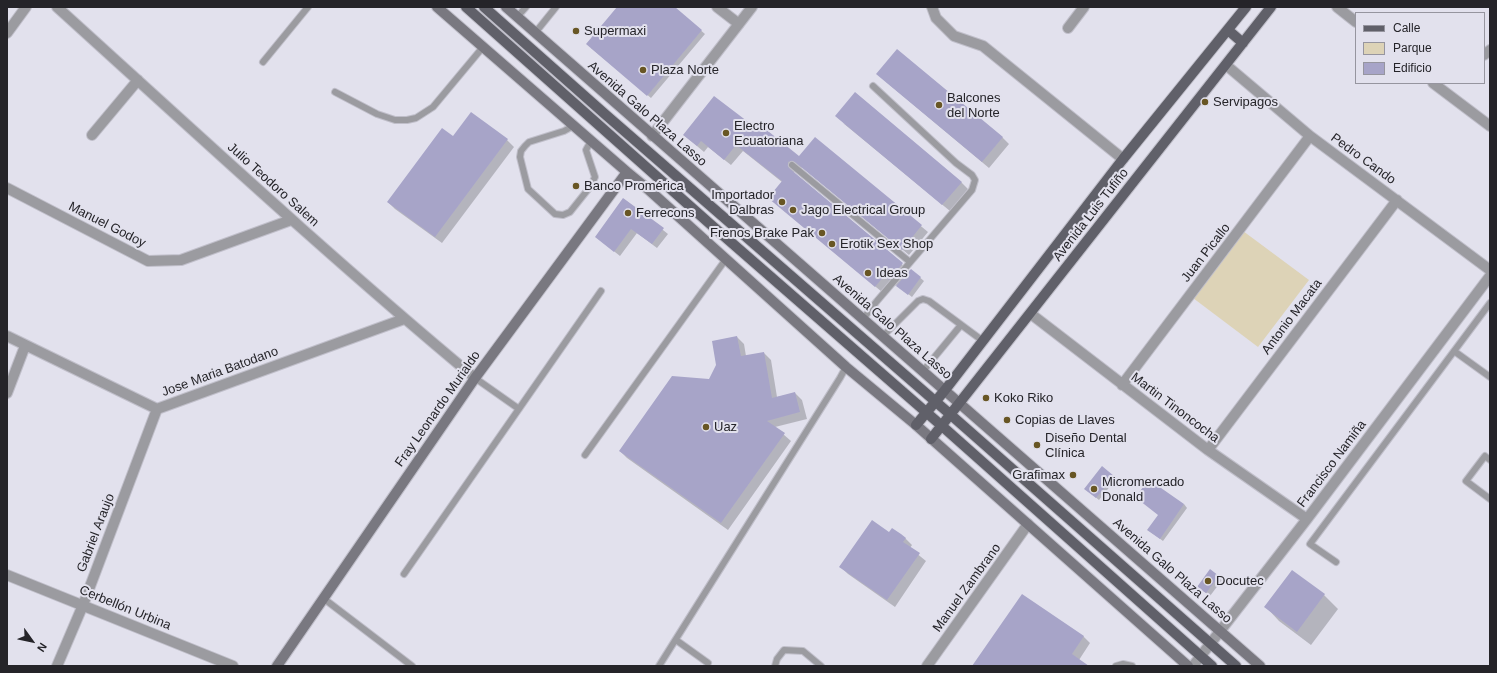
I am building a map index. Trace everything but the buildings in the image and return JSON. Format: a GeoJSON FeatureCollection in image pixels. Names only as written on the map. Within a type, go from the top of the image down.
{"type":"FeatureCollection","features":[{"type":"Feature","properties":{"kind":"main road"},"geometry":{"type":"LineString","coordinates":[[437,7],[626,172],[649,190],[846,367],[931,439],[1188,666]]}},
{"type":"Feature","properties":{"kind":"main road"},"geometry":{"type":"LineString","coordinates":[[466,7],[709,224],[824,322],[1212,666]]}},
{"type":"Feature","properties":{"kind":"main road","name":"Avenida Galo Plaza Lasso"},"geometry":{"type":"LineString","coordinates":[[484,7],[1236,666]]}},
{"type":"Feature","properties":{"kind":"main road","name":"Avenida Galo Plaza Lasso"},"geometry":{"type":"LineString","coordinates":[[506,7],[1260,666]]}},
{"type":"Feature","properties":{"kind":"main road","name":"Avenida Luis Tufiño"},"geometry":{"type":"LineString","coordinates":[[916,426],[1123,159],[1246,7]]}},
{"type":"Feature","properties":{"kind":"main road","name":"Avenida Luis Tufiño"},"geometry":{"type":"LineString","coordinates":[[931,439],[1031,314],[1271,7]]}},
{"type":"Feature","properties":{"kind":"main road"},"geometry":{"type":"LineString","coordinates":[[1228,30],[1243,43]]}},
{"type":"Feature","properties":{"kind":"main road","name":"Fray Leonardo Murialdo"},"geometry":{"type":"LineString","coordinates":[[277,666],[475,378],[626,172]]}},
{"type":"Feature","properties":{"kind":"street"},"geometry":{"type":"LineString","coordinates":[[7,33],[26,7]]}},
{"type":"Feature","properties":{"kind":"street","name":"Julio Teodoro Salem"},"geometry":{"type":"LineString","coordinates":[[57,7],[291,220],[404,319],[475,378]]}},
{"type":"Feature","properties":{"kind":"street"},"geometry":{"type":"LineString","coordinates":[[717,7],[739,24]]}},
{"type":"Feature","properties":{"kind":"street"},"geometry":{"type":"LineString","coordinates":[[652,136],[752,7]]}},
{"type":"Feature","properties":{"kind":"street"},"geometry":{"type":"LineString","coordinates":[[932,7],[936,18],[954,36],[983,46],[1123,159]]}},
{"type":"Feature","properties":{"kind":"street"},"geometry":{"type":"LineString","coordinates":[[1068,28],[1084,7]]}},
{"type":"Feature","properties":{"kind":"street"},"geometry":{"type":"LineString","coordinates":[[1336,7],[1355,21]]}},
{"type":"Feature","properties":{"kind":"street","name":"Pedro Cando"},"geometry":{"type":"LineString","coordinates":[[1226,65],[1310,136],[1490,270]]}},
{"type":"Feature","properties":{"kind":"street"},"geometry":{"type":"LineString","coordinates":[[92,135],[138,80]]}},
{"type":"Feature","properties":{"kind":"street"},"geometry":{"type":"LineString","coordinates":[[1439,84],[1490,126]]}},
{"type":"Feature","properties":{"kind":"street","name":"Juan Picallo"},"geometry":{"type":"LineString","coordinates":[[1122,385],[1310,136]]}},
{"type":"Feature","properties":{"kind":"street","name":"Manuel Godoy"},"geometry":{"type":"LineString","coordinates":[[7,188],[148,261],[181,260],[291,220]]}},
{"type":"Feature","properties":{"kind":"street","name":"Antonio Macata"},"geometry":{"type":"LineString","coordinates":[[1208,450],[1396,200]]}},
{"type":"Feature","properties":{"kind":"street","name":"Francisco Namiña"},"geometry":{"type":"LineString","coordinates":[[1193,666],[1307,519],[1490,276]]}},
{"type":"Feature","properties":{"kind":"street","name":"Martin Tinoncocha"},"geometry":{"type":"LineString","coordinates":[[1031,314],[1208,450],[1307,519]]}},
{"type":"Feature","properties":{"kind":"street","name":"Jose Maria Batodano"},"geometry":{"type":"LineString","coordinates":[[7,336],[157,409],[404,319]]}},
{"type":"Feature","properties":{"kind":"street"},"geometry":{"type":"LineString","coordinates":[[7,393],[25,346]]}},
{"type":"Feature","properties":{"kind":"street","name":"Gabriel Araujo"},"geometry":{"type":"LineString","coordinates":[[57,666],[157,409]]}},
{"type":"Feature","properties":{"kind":"street","name":"Manuel Zambrano"},"geometry":{"type":"LineString","coordinates":[[927,666],[1028,524]]}},
{"type":"Feature","properties":{"kind":"street","name":"Cerbellón Urbina"},"geometry":{"type":"LineString","coordinates":[[7,575],[233,666]]}},
{"type":"Feature","properties":{"kind":"lane"},"geometry":{"type":"LineString","coordinates":[[263,62],[308,7]]}},
{"type":"Feature","properties":{"kind":"lane"},"geometry":{"type":"LineString","coordinates":[[517,17],[526,7]]}},
{"type":"Feature","properties":{"kind":"lane"},"geometry":{"type":"LineString","coordinates":[[536,33],[556,7]]}},
{"type":"Feature","properties":{"kind":"lane"},"geometry":{"type":"LineString","coordinates":[[335,92],[377,114],[395,120],[416,118],[433,107],[483,47]]}},
{"type":"Feature","properties":{"kind":"lane"},"geometry":{"type":"LineString","coordinates":[[863,319],[972,190],[975,180],[972,175],[956,163],[873,86]]}},
{"type":"Feature","properties":{"kind":"lane"},"geometry":{"type":"LineString","coordinates":[[573,126],[564,131],[529,142],[521,151],[520,157],[528,189],[555,214],[563,215],[570,212],[595,177],[586,150],[591,141]]}},
{"type":"Feature","properties":{"kind":"lane"},"geometry":{"type":"LineString","coordinates":[[792,165],[910,262]]}},
{"type":"Feature","properties":{"kind":"lane"},"geometry":{"type":"LineString","coordinates":[[585,455],[726,259]]}},
{"type":"Feature","properties":{"kind":"lane"},"geometry":{"type":"LineString","coordinates":[[404,574],[601,291]]}},
{"type":"Feature","properties":{"kind":"lane"},"geometry":{"type":"LineString","coordinates":[[883,336],[918,301],[923,299],[929,301],[983,341]]}},
{"type":"Feature","properties":{"kind":"lane"},"geometry":{"type":"LineString","coordinates":[[1336,562],[1310,544],[1490,303]]}},
{"type":"Feature","properties":{"kind":"lane"},"geometry":{"type":"LineString","coordinates":[[923,371],[961,325]]}},
{"type":"Feature","properties":{"kind":"lane"},"geometry":{"type":"LineString","coordinates":[[1454,351],[1490,376]]}},
{"type":"Feature","properties":{"kind":"lane"},"geometry":{"type":"LineString","coordinates":[[658,666],[676,640],[846,367]]}},
{"type":"Feature","properties":{"kind":"lane"},"geometry":{"type":"LineString","coordinates":[[475,378],[519,409]]}},
{"type":"Feature","properties":{"kind":"lane"},"geometry":{"type":"LineString","coordinates":[[1490,460],[1485,456],[1466,481],[1490,499]]}},
{"type":"Feature","properties":{"kind":"lane"},"geometry":{"type":"LineString","coordinates":[[323,598],[412,666]]}},
{"type":"Feature","properties":{"kind":"lane"},"geometry":{"type":"LineString","coordinates":[[676,640],[708,663]]}},
{"type":"Feature","properties":{"kind":"lane"},"geometry":{"type":"LineString","coordinates":[[775,666],[777,659],[784,650],[803,651],[821,666]]}},
{"type":"Feature","properties":{"kind":"lane"},"geometry":{"type":"LineString","coordinates":[[1116,666],[1123,664],[1132,666]]}},
{"type":"Feature","properties":{"kind":"green space"},"geometry":{"type":"Polygon","coordinates":[[[1239,228],[1309,280],[1258,347],[1189,295],[1239,228]]]}},
{"type":"Feature","properties":{"kind":"place","name":"Supermaxi"},"geometry":{"type":"Point","coordinates":[576,31]}},
{"type":"Feature","properties":{"kind":"place","name":"Plaza Norte"},"geometry":{"type":"Point","coordinates":[643,70]}},
{"type":"Feature","properties":{"kind":"place","name":"Servipagos"},"geometry":{"type":"Point","coordinates":[1205,102]}},
{"type":"Feature","properties":{"kind":"place","name":"Balcones del Norte"},"geometry":{"type":"Point","coordinates":[939,105]}},
{"type":"Feature","properties":{"kind":"place","name":"Electro Ecuatoriana"},"geometry":{"type":"Point","coordinates":[726,133]}},
{"type":"Feature","properties":{"kind":"place","name":"Banco Promérica"},"geometry":{"type":"Point","coordinates":[576,186]}},
{"type":"Feature","properties":{"kind":"place","name":"Importador Dalbras"},"geometry":{"type":"Point","coordinates":[782,202]}},
{"type":"Feature","properties":{"kind":"place","name":"Jago Electrical Group"},"geometry":{"type":"Point","coordinates":[793,210]}},
{"type":"Feature","properties":{"kind":"place","name":"Ferrecons"},"geometry":{"type":"Point","coordinates":[628,213]}},
{"type":"Feature","properties":{"kind":"place","name":"Frenos Brake Pak"},"geometry":{"type":"Point","coordinates":[822,233]}},
{"type":"Feature","properties":{"kind":"place","name":"Erotik Sex Shop"},"geometry":{"type":"Point","coordinates":[832,244]}},
{"type":"Feature","properties":{"kind":"place","name":"Ideas"},"geometry":{"type":"Point","coordinates":[868,273]}},
{"type":"Feature","properties":{"kind":"place","name":"Koko Riko"},"geometry":{"type":"Point","coordinates":[986,398]}},
{"type":"Feature","properties":{"kind":"place","name":"Copias de Llaves"},"geometry":{"type":"Point","coordinates":[1007,420]}},
{"type":"Feature","properties":{"kind":"place","name":"Uaz"},"geometry":{"type":"Point","coordinates":[706,427]}},
{"type":"Feature","properties":{"kind":"place","name":"Diseño Dental Clínica"},"geometry":{"type":"Point","coordinates":[1037,445]}},
{"type":"Feature","properties":{"kind":"place","name":"Grafimax"},"geometry":{"type":"Point","coordinates":[1073,475]}},
{"type":"Feature","properties":{"kind":"place","name":"Micromercado Donald"},"geometry":{"type":"Point","coordinates":[1094,489]}},
{"type":"Feature","properties":{"kind":"place","name":"Docutec"},"geometry":{"type":"Point","coordinates":[1208,581]}}]}
